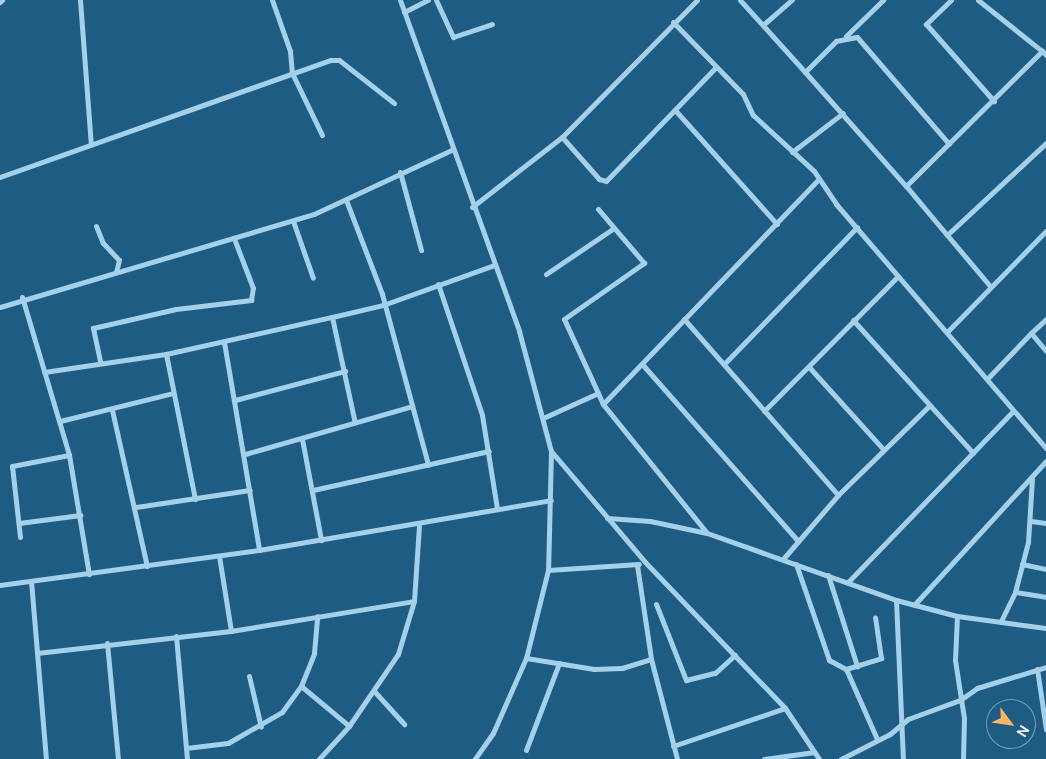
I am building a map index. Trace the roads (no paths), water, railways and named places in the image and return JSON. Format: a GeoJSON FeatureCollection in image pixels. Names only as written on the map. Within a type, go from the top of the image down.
{"type":"FeatureCollection","features":[{"type":"Feature","properties":{"kind":"street"},"geometry":{"type":"LineString","coordinates":[[80,0],[91,145]]}},
{"type":"Feature","properties":{"kind":"street"},"geometry":{"type":"LineString","coordinates":[[272,0],[290,51],[292,74],[322,135]]}},
{"type":"Feature","properties":{"kind":"street"},"geometry":{"type":"LineString","coordinates":[[400,0],[451,150],[494,265],[543,418],[551,451],[548,570],[526,658],[493,733],[474,759]]}},
{"type":"Feature","properties":{"kind":"street"},"geometry":{"type":"LineString","coordinates":[[404,12],[428,0]]}},
{"type":"Feature","properties":{"kind":"street"},"geometry":{"type":"LineString","coordinates":[[436,0],[453,37],[492,24]]}},
{"type":"Feature","properties":{"kind":"street"},"geometry":{"type":"LineString","coordinates":[[686,0],[687,9]]}},
{"type":"Feature","properties":{"kind":"street"},"geometry":{"type":"LineString","coordinates":[[472,207],[562,137],[673,22],[697,0]]}},
{"type":"Feature","properties":{"kind":"street"},"geometry":{"type":"LineString","coordinates":[[740,0],[843,112],[990,286]]}},
{"type":"Feature","properties":{"kind":"street"},"geometry":{"type":"LineString","coordinates":[[764,24],[792,0]]}},
{"type":"Feature","properties":{"kind":"street"},"geometry":{"type":"LineString","coordinates":[[805,72],[883,0]]}},
{"type":"Feature","properties":{"kind":"street"},"geometry":{"type":"LineString","coordinates":[[951,0],[926,24],[994,101]]}},
{"type":"Feature","properties":{"kind":"street"},"geometry":{"type":"LineString","coordinates":[[906,186],[1044,53],[978,0]]}},
{"type":"Feature","properties":{"kind":"street"},"geometry":{"type":"LineString","coordinates":[[673,22],[743,94],[754,115],[818,180],[1046,448]]}},
{"type":"Feature","properties":{"kind":"street"},"geometry":{"type":"LineString","coordinates":[[845,37],[862,41],[949,144]]}},
{"type":"Feature","properties":{"kind":"street"},"geometry":{"type":"LineString","coordinates":[[0,177],[292,74],[339,60],[394,103]]}},
{"type":"Feature","properties":{"kind":"street"},"geometry":{"type":"LineString","coordinates":[[562,137],[606,181],[716,67]]}},
{"type":"Feature","properties":{"kind":"street"},"geometry":{"type":"LineString","coordinates":[[675,110],[778,224]]}},
{"type":"Feature","properties":{"kind":"street"},"geometry":{"type":"LineString","coordinates":[[792,152],[843,112]]}},
{"type":"Feature","properties":{"kind":"street"},"geometry":{"type":"LineString","coordinates":[[947,235],[1046,143]]}},
{"type":"Feature","properties":{"kind":"street"},"geometry":{"type":"LineString","coordinates":[[0,307],[22,297],[235,241],[293,221],[346,200],[400,172],[451,150]]}},
{"type":"Feature","properties":{"kind":"street"},"geometry":{"type":"LineString","coordinates":[[400,172],[421,250]]}},
{"type":"Feature","properties":{"kind":"street"},"geometry":{"type":"LineString","coordinates":[[603,404],[778,224],[818,180]]}},
{"type":"Feature","properties":{"kind":"street"},"geometry":{"type":"LineString","coordinates":[[346,200],[383,305],[428,464]]}},
{"type":"Feature","properties":{"kind":"street"},"geometry":{"type":"LineString","coordinates":[[598,209],[644,263],[564,319],[603,404],[707,533]]}},
{"type":"Feature","properties":{"kind":"street"},"geometry":{"type":"LineString","coordinates":[[293,221],[313,278]]}},
{"type":"Feature","properties":{"kind":"street"},"geometry":{"type":"LineString","coordinates":[[96,226],[103,243],[119,260],[116,272]]}},
{"type":"Feature","properties":{"kind":"street"},"geometry":{"type":"LineString","coordinates":[[724,364],[857,227]]}},
{"type":"Feature","properties":{"kind":"street"},"geometry":{"type":"LineString","coordinates":[[546,274],[614,228]]}},
{"type":"Feature","properties":{"kind":"street"},"geometry":{"type":"LineString","coordinates":[[947,332],[1046,231]]}},
{"type":"Feature","properties":{"kind":"street"},"geometry":{"type":"LineString","coordinates":[[100,361],[93,328],[176,309],[251,300],[253,288],[235,241]]}},
{"type":"Feature","properties":{"kind":"street"},"geometry":{"type":"LineString","coordinates":[[44,372],[100,361],[166,354],[383,305],[494,265]]}},
{"type":"Feature","properties":{"kind":"street"},"geometry":{"type":"LineString","coordinates":[[764,411],[898,276]]}},
{"type":"Feature","properties":{"kind":"street"},"geometry":{"type":"LineString","coordinates":[[438,284],[482,415],[497,509]]}},
{"type":"Feature","properties":{"kind":"street"},"geometry":{"type":"LineString","coordinates":[[22,297],[69,455],[89,574]]}},
{"type":"Feature","properties":{"kind":"street"},"geometry":{"type":"LineString","coordinates":[[332,317],[355,423]]}},
{"type":"Feature","properties":{"kind":"street"},"geometry":{"type":"LineString","coordinates":[[684,319],[838,495]]}},
{"type":"Feature","properties":{"kind":"street"},"geometry":{"type":"LineString","coordinates":[[987,379],[1046,319]]}},
{"type":"Feature","properties":{"kind":"street"},"geometry":{"type":"LineString","coordinates":[[853,320],[973,453]]}},
{"type":"Feature","properties":{"kind":"street"},"geometry":{"type":"LineString","coordinates":[[1031,333],[1046,351]]}},
{"type":"Feature","properties":{"kind":"street"},"geometry":{"type":"LineString","coordinates":[[224,342],[245,454],[259,550]]}},
{"type":"Feature","properties":{"kind":"street"},"geometry":{"type":"LineString","coordinates":[[166,354],[195,499]]}},
{"type":"Feature","properties":{"kind":"street"},"geometry":{"type":"LineString","coordinates":[[642,364],[797,540]]}},
{"type":"Feature","properties":{"kind":"street"},"geometry":{"type":"LineString","coordinates":[[809,367],[883,449]]}},
{"type":"Feature","properties":{"kind":"street"},"geometry":{"type":"LineString","coordinates":[[235,400],[345,371]]}},
{"type":"Feature","properties":{"kind":"street"},"geometry":{"type":"LineString","coordinates":[[60,420],[112,410],[173,393]]}},
{"type":"Feature","properties":{"kind":"street"},"geometry":{"type":"LineString","coordinates":[[543,418],[598,393]]}},
{"type":"Feature","properties":{"kind":"street"},"geometry":{"type":"LineString","coordinates":[[245,454],[412,406]]}},
{"type":"Feature","properties":{"kind":"street"},"geometry":{"type":"LineString","coordinates":[[783,559],[797,540],[838,495],[929,406]]}},
{"type":"Feature","properties":{"kind":"street"},"geometry":{"type":"LineString","coordinates":[[112,410],[136,507],[147,566]]}},
{"type":"Feature","properties":{"kind":"street"},"geometry":{"type":"LineString","coordinates":[[848,582],[1013,411]]}},
{"type":"Feature","properties":{"kind":"street"},"geometry":{"type":"LineString","coordinates":[[302,439],[321,540]]}},
{"type":"Feature","properties":{"kind":"street"},"geometry":{"type":"LineString","coordinates":[[313,490],[489,451]]}},
{"type":"Feature","properties":{"kind":"street"},"geometry":{"type":"LineString","coordinates":[[551,451],[644,562],[785,708],[819,759]]}},
{"type":"Feature","properties":{"kind":"street"},"geometry":{"type":"LineString","coordinates":[[20,537],[12,466],[69,455]]}},
{"type":"Feature","properties":{"kind":"street"},"geometry":{"type":"LineString","coordinates":[[914,605],[1032,479],[1046,460]]}},
{"type":"Feature","properties":{"kind":"street"},"geometry":{"type":"LineString","coordinates":[[1001,621],[1015,592],[1022,564],[1031,522],[1032,479]]}},
{"type":"Feature","properties":{"kind":"street"},"geometry":{"type":"LineString","coordinates":[[136,507],[250,490]]}},
{"type":"Feature","properties":{"kind":"street"},"geometry":{"type":"LineString","coordinates":[[0,585],[219,556],[419,526],[497,509],[551,500]]}},
{"type":"Feature","properties":{"kind":"street"},"geometry":{"type":"LineString","coordinates":[[19,523],[80,515]]}},
{"type":"Feature","properties":{"kind":"street"},"geometry":{"type":"LineString","coordinates":[[607,518],[650,521],[707,533],[896,600],[957,616],[1046,628]]}},
{"type":"Feature","properties":{"kind":"street"},"geometry":{"type":"LineString","coordinates":[[1031,522],[1046,523]]}},
{"type":"Feature","properties":{"kind":"street"},"geometry":{"type":"LineString","coordinates":[[319,759],[349,726],[398,654],[414,601],[419,526]]}},
{"type":"Feature","properties":{"kind":"street"},"geometry":{"type":"LineString","coordinates":[[219,556],[231,631]]}},
{"type":"Feature","properties":{"kind":"street"},"geometry":{"type":"LineString","coordinates":[[548,570],[637,565],[644,562]]}},
{"type":"Feature","properties":{"kind":"street"},"geometry":{"type":"LineString","coordinates":[[796,564],[829,660],[846,669],[877,739]]}},
{"type":"Feature","properties":{"kind":"street"},"geometry":{"type":"LineString","coordinates":[[1022,564],[1046,569]]}},
{"type":"Feature","properties":{"kind":"street"},"geometry":{"type":"LineString","coordinates":[[637,565],[652,660],[677,759]]}},
{"type":"Feature","properties":{"kind":"street"},"geometry":{"type":"LineString","coordinates":[[828,575],[857,666]]}},
{"type":"Feature","properties":{"kind":"street"},"geometry":{"type":"LineString","coordinates":[[31,581],[46,759]]}},
{"type":"Feature","properties":{"kind":"street"},"geometry":{"type":"LineString","coordinates":[[1015,592],[1046,597]]}},
{"type":"Feature","properties":{"kind":"street"},"geometry":{"type":"LineString","coordinates":[[896,600],[904,759]]}},
{"type":"Feature","properties":{"kind":"street"},"geometry":{"type":"LineString","coordinates":[[37,653],[108,643],[231,631],[414,601]]}},
{"type":"Feature","properties":{"kind":"street"},"geometry":{"type":"LineString","coordinates":[[656,604],[686,680],[715,673],[735,655]]}},
{"type":"Feature","properties":{"kind":"street"},"geometry":{"type":"LineString","coordinates":[[186,748],[228,743],[261,727],[282,712],[301,686],[314,653],[317,616]]}},
{"type":"Feature","properties":{"kind":"street"},"geometry":{"type":"LineString","coordinates":[[846,669],[880,658],[875,616]]}},
{"type":"Feature","properties":{"kind":"street"},"geometry":{"type":"LineString","coordinates":[[957,616],[955,660],[960,700],[963,759]]}},
{"type":"Feature","properties":{"kind":"street"},"geometry":{"type":"LineString","coordinates":[[176,636],[187,759]]}},
{"type":"Feature","properties":{"kind":"street"},"geometry":{"type":"LineString","coordinates":[[108,643],[118,759]]}},
{"type":"Feature","properties":{"kind":"street"},"geometry":{"type":"LineString","coordinates":[[526,658],[559,663],[622,668],[652,660]]}},
{"type":"Feature","properties":{"kind":"street"},"geometry":{"type":"LineString","coordinates":[[526,750],[559,663]]}},
{"type":"Feature","properties":{"kind":"street"},"geometry":{"type":"LineString","coordinates":[[841,759],[901,725],[960,700],[977,688],[1046,667]]}},
{"type":"Feature","properties":{"kind":"street"},"geometry":{"type":"LineString","coordinates":[[1037,669],[1046,729]]}},
{"type":"Feature","properties":{"kind":"street"},"geometry":{"type":"LineString","coordinates":[[249,676],[261,727]]}},
{"type":"Feature","properties":{"kind":"street"},"geometry":{"type":"LineString","coordinates":[[301,686],[349,726]]}},
{"type":"Feature","properties":{"kind":"street"},"geometry":{"type":"LineString","coordinates":[[374,691],[404,724]]}},
{"type":"Feature","properties":{"kind":"street"},"geometry":{"type":"LineString","coordinates":[[673,746],[785,708]]}},
{"type":"Feature","properties":{"kind":"street"},"geometry":{"type":"LineString","coordinates":[[764,759],[815,752]]}}]}
